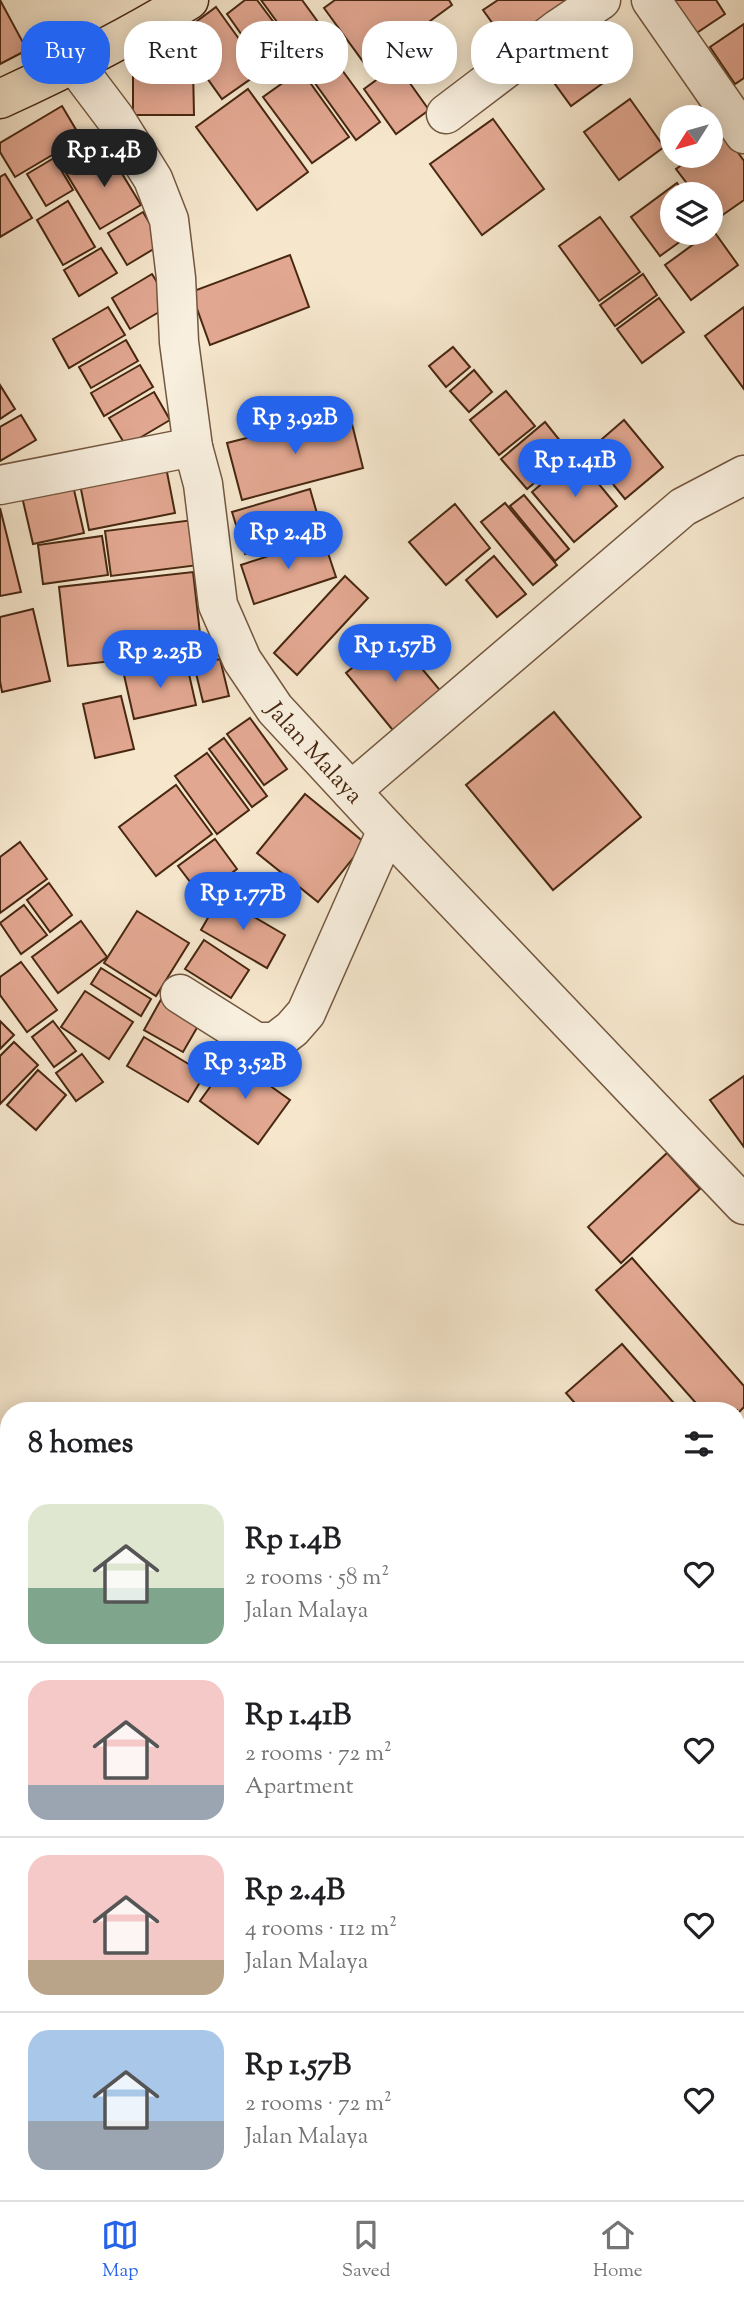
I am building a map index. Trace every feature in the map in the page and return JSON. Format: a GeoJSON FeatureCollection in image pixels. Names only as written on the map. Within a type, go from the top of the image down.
{"type":"FeatureCollection","features":[{"type":"Feature","properties":{"kind":"main road"},"geometry":{"type":"LineString","coordinates":[[110,36],[132,17],[189,0]]}},
{"type":"Feature","properties":{"kind":"main road"},"geometry":{"type":"LineString","coordinates":[[0,99],[33,84]]}},
{"type":"Feature","properties":{"kind":"street"},"geometry":{"type":"LineString","coordinates":[[446,114],[558,29],[601,0]]}},
{"type":"Feature","properties":{"kind":"street"},"geometry":{"type":"LineString","coordinates":[[651,0],[744,134]]}},
{"type":"Feature","properties":{"kind":"street","name":"Jalan Malaya"},"geometry":{"type":"LineString","coordinates":[[89,84],[115,118],[153,179],[169,220],[176,278],[179,342],[218,605],[242,660],[275,709],[387,831],[744,1205]]}},
{"type":"Feature","properties":{"kind":"street"},"geometry":{"type":"LineString","coordinates":[[0,485],[193,447]]}},
{"type":"Feature","properties":{"kind":"street"},"geometry":{"type":"LineString","coordinates":[[351,791],[683,507],[743,476]]}},
{"type":"Feature","properties":{"kind":"street"},"geometry":{"type":"LineString","coordinates":[[180,994],[256,1042],[275,1042],[292,1029],[306,1013],[387,831]]}},
{"type":"Feature","properties":{"kind":"building"},"geometry":{"type":"Polygon","coordinates":[[[0,0],[21,39],[21,53],[0,64],[0,0]]]}},
{"type":"Feature","properties":{"kind":"building"},"geometry":{"type":"Polygon","coordinates":[[[245,0],[257,0],[273,21],[236,21],[236,27],[227,14],[245,0]]]}},
{"type":"Feature","properties":{"kind":"building"},"geometry":{"type":"Polygon","coordinates":[[[261,0],[302,0],[317,21],[276,21],[261,0]]]}},
{"type":"Feature","properties":{"kind":"building"},"geometry":{"type":"Polygon","coordinates":[[[335,0],[449,0],[452,5],[430,21],[362,21],[362,60],[348,41],[348,21],[333,21],[324,8],[335,0]]]}},
{"type":"Feature","properties":{"kind":"building"},"geometry":{"type":"Polygon","coordinates":[[[498,0],[582,0],[555,21],[491,21],[483,10],[498,0]]]}},
{"type":"Feature","properties":{"kind":"building"},"geometry":{"type":"Polygon","coordinates":[[[668,0],[716,0],[725,14],[692,36],[668,0]]]}},
{"type":"Feature","properties":{"kind":"building"},"geometry":{"type":"Polygon","coordinates":[[[216,7],[236,35],[236,84],[243,84],[222,99],[211,84],[222,84],[222,21],[197,21],[216,7]]]}},
{"type":"Feature","properties":{"kind":"building"},"geometry":{"type":"Polygon","coordinates":[[[744,24],[744,78],[735,84],[710,47],[744,24]]]}},
{"type":"Feature","properties":{"kind":"building"},"geometry":{"type":"Polygon","coordinates":[[[348,78],[380,122],[356,140],[316,84],[348,84],[348,78]]]}},
{"type":"Feature","properties":{"kind":"building"},"geometry":{"type":"Polygon","coordinates":[[[133,84],[193,84],[194,115],[133,115],[133,84]]]}},
{"type":"Feature","properties":{"kind":"building"},"geometry":{"type":"Polygon","coordinates":[[[281,84],[311,84],[349,137],[312,163],[263,97],[281,84]]]}},
{"type":"Feature","properties":{"kind":"building"},"geometry":{"type":"Polygon","coordinates":[[[371,84],[411,84],[429,110],[396,134],[364,89],[371,84]]]}},
{"type":"Feature","properties":{"kind":"building"},"geometry":{"type":"Polygon","coordinates":[[[555,84],[602,84],[571,106],[555,84]]]}},
{"type":"Feature","properties":{"kind":"building"},"geometry":{"type":"Polygon","coordinates":[[[248,89],[308,172],[257,210],[196,127],[248,89]]]}},
{"type":"Feature","properties":{"kind":"building"},"geometry":{"type":"Polygon","coordinates":[[[630,99],[660,141],[660,150],[619,180],[584,132],[630,99]]]}},
{"type":"Feature","properties":{"kind":"building"},"geometry":{"type":"Polygon","coordinates":[[[62,106],[81,138],[15,177],[0,152],[0,143],[62,106]]]}},
{"type":"Feature","properties":{"kind":"building"},"geometry":{"type":"Polygon","coordinates":[[[493,119],[544,189],[482,235],[430,164],[493,119]]]}},
{"type":"Feature","properties":{"kind":"building"},"geometry":{"type":"Polygon","coordinates":[[[725,134],[744,161],[744,200],[723,215],[723,182],[686,182],[676,169],[723,168],[725,134]]]}},
{"type":"Feature","properties":{"kind":"building"},"geometry":{"type":"Polygon","coordinates":[[[107,149],[141,205],[100,229],[66,173],[107,149]]]}},
{"type":"Feature","properties":{"kind":"building"},"geometry":{"type":"Polygon","coordinates":[[[54,158],[73,190],[46,206],[27,174],[54,158]]]}},
{"type":"Feature","properties":{"kind":"building"},"geometry":{"type":"Polygon","coordinates":[[[5,174],[32,218],[0,237],[0,177],[5,174]]]}},
{"type":"Feature","properties":{"kind":"building"},"geometry":{"type":"Polygon","coordinates":[[[660,196],[660,245],[675,245],[660,256],[631,217],[660,196]]]}},
{"type":"Feature","properties":{"kind":"building"},"geometry":{"type":"Polygon","coordinates":[[[68,201],[95,247],[63,265],[37,220],[68,201]]]}},
{"type":"Feature","properties":{"kind":"building"},"geometry":{"type":"Polygon","coordinates":[[[143,212],[162,244],[127,265],[108,233],[143,212]]]}},
{"type":"Feature","properties":{"kind":"building"},"geometry":{"type":"Polygon","coordinates":[[[600,217],[640,272],[599,301],[559,246],[600,217]]]}},
{"type":"Feature","properties":{"kind":"building"},"geometry":{"type":"Polygon","coordinates":[[[723,244],[738,265],[691,300],[665,265],[692,245],[723,244]]]}},
{"type":"Feature","properties":{"kind":"building"},"geometry":{"type":"Polygon","coordinates":[[[101,248],[117,273],[79,296],[64,270],[101,248]]]}},
{"type":"Feature","properties":{"kind":"building"},"geometry":{"type":"Polygon","coordinates":[[[290,255],[309,307],[210,345],[191,292],[290,255]]]}},
{"type":"Feature","properties":{"kind":"building"},"geometry":{"type":"Polygon","coordinates":[[[152,274],[171,305],[130,329],[112,298],[152,274]]]}},
{"type":"Feature","properties":{"kind":"building"},"geometry":{"type":"Polygon","coordinates":[[[643,274],[657,295],[615,326],[600,305],[643,274]]]}},
{"type":"Feature","properties":{"kind":"building"},"geometry":{"type":"Polygon","coordinates":[[[659,298],[684,332],[642,363],[617,329],[659,298]]]}},
{"type":"Feature","properties":{"kind":"building"},"geometry":{"type":"Polygon","coordinates":[[[108,307],[125,335],[69,368],[53,339],[108,307]]]}},
{"type":"Feature","properties":{"kind":"building"},"geometry":{"type":"Polygon","coordinates":[[[744,307],[744,389],[705,336],[744,307]]]}},
{"type":"Feature","properties":{"kind":"building"},"geometry":{"type":"Polygon","coordinates":[[[126,340],[138,361],[91,388],[79,367],[126,340]]]}},
{"type":"Feature","properties":{"kind":"building"},"geometry":{"type":"Polygon","coordinates":[[[453,347],[470,367],[446,387],[429,366],[453,347]]]}},
{"type":"Feature","properties":{"kind":"building"},"geometry":{"type":"Polygon","coordinates":[[[140,365],[153,387],[104,416],[91,393],[140,365]]]}},
{"type":"Feature","properties":{"kind":"building"},"geometry":{"type":"Polygon","coordinates":[[[474,370],[492,392],[469,412],[450,391],[474,370]]]}},
{"type":"Feature","properties":{"kind":"building"},"geometry":{"type":"Polygon","coordinates":[[[0,385],[15,409],[0,419],[0,385]]]}},
{"type":"Feature","properties":{"kind":"building"},"geometry":{"type":"Polygon","coordinates":[[[506,391],[535,426],[499,455],[470,420],[506,391]]]}},
{"type":"Feature","properties":{"kind":"building"},"geometry":{"type":"Polygon","coordinates":[[[154,392],[170,420],[126,446],[109,418],[154,392]]]}},
{"type":"Feature","properties":{"kind":"building"},"geometry":{"type":"Polygon","coordinates":[[[349,412],[363,468],[242,500],[227,443],[349,412]]]}},
{"type":"Feature","properties":{"kind":"building"},"geometry":{"type":"Polygon","coordinates":[[[21,415],[36,440],[0,461],[0,427],[21,415]]]}},
{"type":"Feature","properties":{"kind":"building"},"geometry":{"type":"Polygon","coordinates":[[[624,420],[663,467],[625,499],[587,452],[624,420]]]}},
{"type":"Feature","properties":{"kind":"building"},"geometry":{"type":"Polygon","coordinates":[[[545,422],[570,453],[527,489],[501,459],[545,422]]]}},
{"type":"Feature","properties":{"kind":"building"},"geometry":{"type":"Polygon","coordinates":[[[575,455],[617,506],[574,542],[532,492],[575,455]]]}},
{"type":"Feature","properties":{"kind":"building"},"geometry":{"type":"Polygon","coordinates":[[[165,462],[175,513],[89,530],[79,479],[165,462]]]}},
{"type":"Feature","properties":{"kind":"building"},"geometry":{"type":"Polygon","coordinates":[[[71,477],[84,533],[33,544],[20,488],[71,477]]]}},
{"type":"Feature","properties":{"kind":"building"},"geometry":{"type":"Polygon","coordinates":[[[310,489],[322,531],[245,554],[232,512],[310,489]]]}},
{"type":"Feature","properties":{"kind":"building"},"geometry":{"type":"Polygon","coordinates":[[[524,495],[569,549],[555,561],[510,506],[524,495]]]}},
{"type":"Feature","properties":{"kind":"building"},"geometry":{"type":"Polygon","coordinates":[[[505,503],[557,565],[533,585],[481,522],[505,503]]]}},
{"type":"Feature","properties":{"kind":"building"},"geometry":{"type":"Polygon","coordinates":[[[455,504],[490,548],[446,585],[409,542],[455,504]]]}},
{"type":"Feature","properties":{"kind":"building"},"geometry":{"type":"Polygon","coordinates":[[[0,508],[21,592],[0,596],[0,508]]]}},
{"type":"Feature","properties":{"kind":"building"},"geometry":{"type":"Polygon","coordinates":[[[193,520],[199,565],[111,576],[105,531],[193,520]]]}},
{"type":"Feature","properties":{"kind":"building"},"geometry":{"type":"Polygon","coordinates":[[[102,536],[108,575],[43,584],[38,545],[102,536]]]}},
{"type":"Feature","properties":{"kind":"building"},"geometry":{"type":"Polygon","coordinates":[[[323,538],[336,577],[254,604],[241,565],[323,538]]]}},
{"type":"Feature","properties":{"kind":"building"},"geometry":{"type":"Polygon","coordinates":[[[494,556],[526,594],[497,617],[466,580],[494,556]]]}},
{"type":"Feature","properties":{"kind":"building"},"geometry":{"type":"Polygon","coordinates":[[[193,572],[202,651],[68,666],[59,587],[193,572]]]}},
{"type":"Feature","properties":{"kind":"building"},"geometry":{"type":"Polygon","coordinates":[[[345,576],[368,598],[297,675],[274,653],[345,576]]]}},
{"type":"Feature","properties":{"kind":"building"},"geometry":{"type":"Polygon","coordinates":[[[33,609],[50,681],[2,692],[0,617],[33,609]]]}},
{"type":"Feature","properties":{"kind":"building"},"geometry":{"type":"Polygon","coordinates":[[[393,634],[444,695],[396,734],[346,673],[393,634]]]}},
{"type":"Feature","properties":{"kind":"building"},"geometry":{"type":"Polygon","coordinates":[[[220,659],[229,696],[203,702],[194,665],[220,659]]]}},
{"type":"Feature","properties":{"kind":"building"},"geometry":{"type":"Polygon","coordinates":[[[186,661],[196,705],[134,719],[124,675],[186,661]]]}},
{"type":"Feature","properties":{"kind":"building"},"geometry":{"type":"Polygon","coordinates":[[[121,696],[134,749],[95,758],[83,704],[121,696]]]}},
{"type":"Feature","properties":{"kind":"building"},"geometry":{"type":"Polygon","coordinates":[[[554,712],[641,817],[553,890],[466,785],[554,712]]]}},
{"type":"Feature","properties":{"kind":"building"},"geometry":{"type":"Polygon","coordinates":[[[250,718],[287,769],[264,785],[227,734],[250,718]]]}},
{"type":"Feature","properties":{"kind":"building"},"geometry":{"type":"Polygon","coordinates":[[[224,738],[267,796],[252,807],[209,749],[224,738]]]}},
{"type":"Feature","properties":{"kind":"building"},"geometry":{"type":"Polygon","coordinates":[[[207,753],[249,810],[217,834],[175,776],[207,753]]]}},
{"type":"Feature","properties":{"kind":"building"},"geometry":{"type":"Polygon","coordinates":[[[176,785],[212,834],[156,876],[119,827],[176,785]]]}},
{"type":"Feature","properties":{"kind":"building"},"geometry":{"type":"Polygon","coordinates":[[[305,794],[365,843],[318,902],[257,853],[305,794]]]}},
{"type":"Feature","properties":{"kind":"building"},"geometry":{"type":"Polygon","coordinates":[[[215,839],[237,869],[201,896],[178,866],[215,839]]]}},
{"type":"Feature","properties":{"kind":"building"},"geometry":{"type":"Polygon","coordinates":[[[20,842],[47,879],[0,913],[0,857],[20,842]]]}},
{"type":"Feature","properties":{"kind":"building"},"geometry":{"type":"Polygon","coordinates":[[[49,883],[72,915],[50,932],[27,900],[49,883]]]}},
{"type":"Feature","properties":{"kind":"building"},"geometry":{"type":"Polygon","coordinates":[[[220,897],[285,935],[267,968],[201,930],[220,897]]]}},
{"type":"Feature","properties":{"kind":"building"},"geometry":{"type":"Polygon","coordinates":[[[24,905],[47,935],[21,954],[0,923],[24,905]]]}},
{"type":"Feature","properties":{"kind":"building"},"geometry":{"type":"Polygon","coordinates":[[[137,911],[189,943],[156,996],[104,963],[137,911]]]}},
{"type":"Feature","properties":{"kind":"building"},"geometry":{"type":"Polygon","coordinates":[[[81,921],[107,957],[58,993],[32,957],[81,921]]]}},
{"type":"Feature","properties":{"kind":"building"},"geometry":{"type":"Polygon","coordinates":[[[204,940],[249,970],[231,998],[185,969],[204,940]]]}},
{"type":"Feature","properties":{"kind":"building"},"geometry":{"type":"Polygon","coordinates":[[[21,962],[57,1010],[27,1032],[0,995],[0,977],[21,962]]]}},
{"type":"Feature","properties":{"kind":"building"},"geometry":{"type":"Polygon","coordinates":[[[101,968],[151,999],[141,1016],[91,984],[101,968]]]}},
{"type":"Feature","properties":{"kind":"building"},"geometry":{"type":"Polygon","coordinates":[[[85,991],[133,1022],[109,1059],[61,1027],[85,991]]]}},
{"type":"Feature","properties":{"kind":"building"},"geometry":{"type":"Polygon","coordinates":[[[163,996],[202,1019],[183,1052],[144,1030],[163,996]]]}},
{"type":"Feature","properties":{"kind":"building"},"geometry":{"type":"Polygon","coordinates":[[[0,1021],[14,1035],[0,1049],[0,1021]]]}},
{"type":"Feature","properties":{"kind":"building"},"geometry":{"type":"Polygon","coordinates":[[[53,1021],[76,1051],[54,1067],[32,1037],[53,1021]]]}},
{"type":"Feature","properties":{"kind":"building"},"geometry":{"type":"Polygon","coordinates":[[[144,1037],[205,1074],[188,1102],[127,1066],[144,1037]]]}},
{"type":"Feature","properties":{"kind":"building"},"geometry":{"type":"Polygon","coordinates":[[[14,1042],[38,1065],[0,1104],[0,1056],[14,1042]]]}},
{"type":"Feature","properties":{"kind":"building"},"geometry":{"type":"Polygon","coordinates":[[[82,1054],[103,1082],[76,1101],[56,1073],[82,1054]]]}},
{"type":"Feature","properties":{"kind":"building"},"geometry":{"type":"Polygon","coordinates":[[[231,1058],[290,1100],[258,1144],[200,1101],[231,1058]]]}},
{"type":"Feature","properties":{"kind":"building"},"geometry":{"type":"Polygon","coordinates":[[[38,1070],[66,1095],[36,1130],[7,1105],[38,1070]]]}},
{"type":"Feature","properties":{"kind":"building"},"geometry":{"type":"Polygon","coordinates":[[[744,1076],[744,1147],[710,1100],[744,1076]]]}},
{"type":"Feature","properties":{"kind":"building"},"geometry":{"type":"Polygon","coordinates":[[[667,1153],[700,1189],[621,1263],[588,1227],[667,1153]]]}},
{"type":"Feature","properties":{"kind":"building"},"geometry":{"type":"Polygon","coordinates":[[[632,1258],[744,1386],[744,1402],[695,1402],[596,1290],[632,1258]]]}},
{"type":"Feature","properties":{"kind":"building"},"geometry":{"type":"Polygon","coordinates":[[[622,1344],[673,1402],[574,1402],[566,1393],[622,1344]]]}}]}
